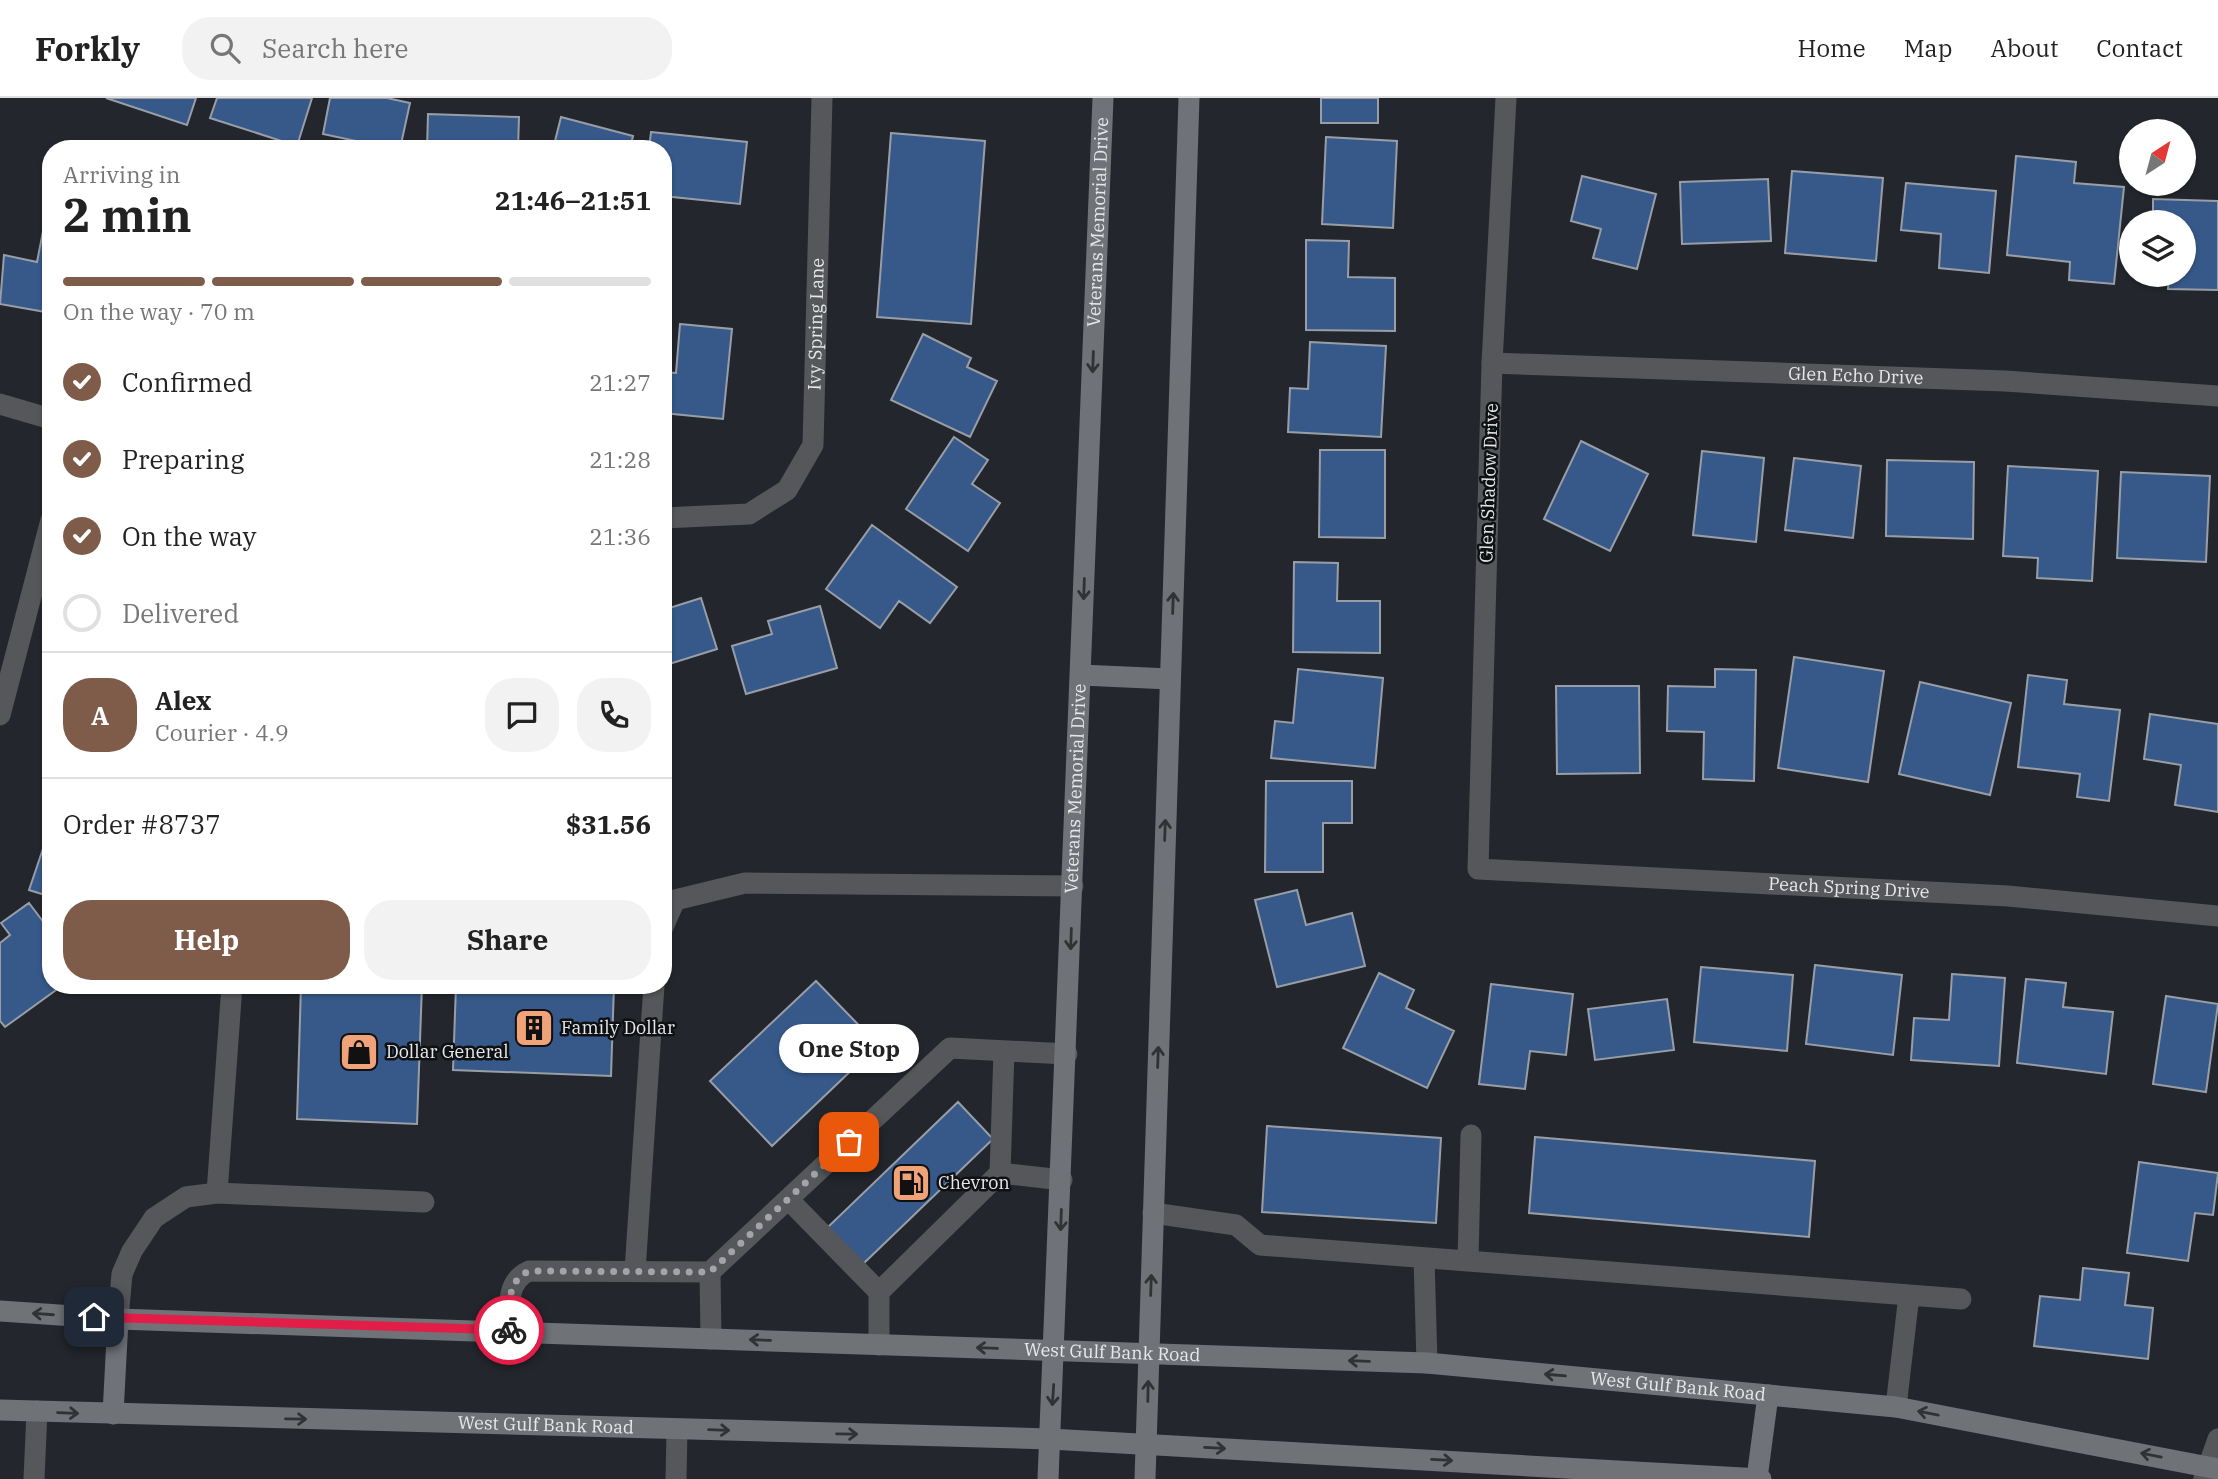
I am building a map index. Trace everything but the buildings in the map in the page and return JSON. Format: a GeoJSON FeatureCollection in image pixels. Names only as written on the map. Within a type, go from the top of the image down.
{"type":"FeatureCollection","features":[{"type":"Feature","properties":{"kind":"main road","name":"Veterans Memorial Drive"},"geometry":{"type":"LineString","coordinates":[[1048,1479],[1056,1350],[1103,98]]}},
{"type":"Feature","properties":{"kind":"main road"},"geometry":{"type":"LineString","coordinates":[[1145,1479],[1189,98]]}},
{"type":"Feature","properties":{"kind":"main road"},"geometry":{"type":"LineString","coordinates":[[1081,675],[1170,679]]}},
{"type":"Feature","properties":{"kind":"main road","name":"West Gulf Bank Road"},"geometry":{"type":"LineString","coordinates":[[0,1311],[118,1319],[1427,1363],[1896,1407],[2210,1471]]}},
{"type":"Feature","properties":{"kind":"main road"},"geometry":{"type":"LineString","coordinates":[[113,1415],[118,1319]]}},
{"type":"Feature","properties":{"kind":"main road"},"geometry":{"type":"LineString","coordinates":[[1758,1479],[1768,1395]]}},
{"type":"Feature","properties":{"kind":"main road","name":"West Gulf Bank Road"},"geometry":{"type":"LineString","coordinates":[[0,1409],[113,1415],[1050,1439],[1500,1471],[1758,1479]]}},
{"type":"Feature","properties":{"kind":"street","name":"Ivy Spring Lane"},"geometry":{"type":"LineString","coordinates":[[672,518],[749,514],[787,491],[813,444],[822,98]]}},
{"type":"Feature","properties":{"kind":"street","name":"Glen Shadow Drive"},"geometry":{"type":"LineString","coordinates":[[1478,869],[1492,363],[1506,98]]}},
{"type":"Feature","properties":{"kind":"street","name":"Glen Echo Drive"},"geometry":{"type":"LineString","coordinates":[[1492,363],[2005,381],[2218,396]]}},
{"type":"Feature","properties":{"kind":"street"},"geometry":{"type":"LineString","coordinates":[[0,404],[42,416]]}},
{"type":"Feature","properties":{"kind":"street"},"geometry":{"type":"LineString","coordinates":[[0,715],[42,554]]}},
{"type":"Feature","properties":{"kind":"street","name":"Peach Spring Drive"},"geometry":{"type":"LineString","coordinates":[[1478,869],[2008,896],[2218,916]]}},
{"type":"Feature","properties":{"kind":"street"},"geometry":{"type":"LineString","coordinates":[[672,907],[675,900],[745,883],[1073,886]]}},
{"type":"Feature","properties":{"kind":"street"},"geometry":{"type":"LineString","coordinates":[[217,1193],[231,994]]}},
{"type":"Feature","properties":{"kind":"street"},"geometry":{"type":"LineString","coordinates":[[635,1271],[653,994]]}},
{"type":"Feature","properties":{"kind":"street"},"geometry":{"type":"LineString","coordinates":[[509,1332],[511,1287],[518,1276],[529,1271],[710,1272],[950,1048],[1067,1054]]}},
{"type":"Feature","properties":{"kind":"street"},"geometry":{"type":"LineString","coordinates":[[879,1292],[1000,1173],[1004,1051]]}},
{"type":"Feature","properties":{"kind":"street"},"geometry":{"type":"LineString","coordinates":[[1468,1261],[1471,1135]]}},
{"type":"Feature","properties":{"kind":"street"},"geometry":{"type":"LineString","coordinates":[[1000,1173],[1062,1180]]}},
{"type":"Feature","properties":{"kind":"street"},"geometry":{"type":"LineString","coordinates":[[118,1319],[122,1274],[132,1251],[154,1218],[186,1197],[217,1193],[424,1202]]}},
{"type":"Feature","properties":{"kind":"street"},"geometry":{"type":"LineString","coordinates":[[788,1199],[879,1292],[879,1345]]}},
{"type":"Feature","properties":{"kind":"street"},"geometry":{"type":"LineString","coordinates":[[1153,1213],[1236,1225],[1260,1245],[1961,1299]]}},
{"type":"Feature","properties":{"kind":"street"},"geometry":{"type":"LineString","coordinates":[[1424,1258],[1427,1363]]}},
{"type":"Feature","properties":{"kind":"street"},"geometry":{"type":"LineString","coordinates":[[710,1272],[711,1339]]}},
{"type":"Feature","properties":{"kind":"street"},"geometry":{"type":"LineString","coordinates":[[1896,1407],[1909,1295]]}},
{"type":"Feature","properties":{"kind":"street"},"geometry":{"type":"LineString","coordinates":[[34,1479],[37,1411]]}},
{"type":"Feature","properties":{"kind":"street"},"geometry":{"type":"LineString","coordinates":[[676,1479],[677,1429]]}},
{"type":"Feature","properties":{"kind":"street"},"geometry":{"type":"LineString","coordinates":[[2210,1471],[2218,1439]]}},
{"type":"Feature","properties":{"kind":"way so far"},"geometry":{"type":"LineString","coordinates":[[509,1330],[511,1287],[518,1276],[529,1271],[710,1272],[849,1142]]}},
{"type":"Feature","properties":{"kind":"place","name":"Family Dollar"},"geometry":{"type":"Point","coordinates":[534,1028]}},
{"type":"Feature","properties":{"kind":"place","name":"Dollar General"},"geometry":{"type":"Point","coordinates":[359,1052]}},
{"type":"Feature","properties":{"kind":"place","name":"One Stop"},"geometry":{"type":"Point","coordinates":[849,1142]}},
{"type":"Feature","properties":{"kind":"place","name":"Chevron"},"geometry":{"type":"Point","coordinates":[911,1183]}},
{"type":"Feature","properties":{"kind":"route"},"geometry":{"type":"LineString","coordinates":[[94,1317],[509,1330]]}}]}
